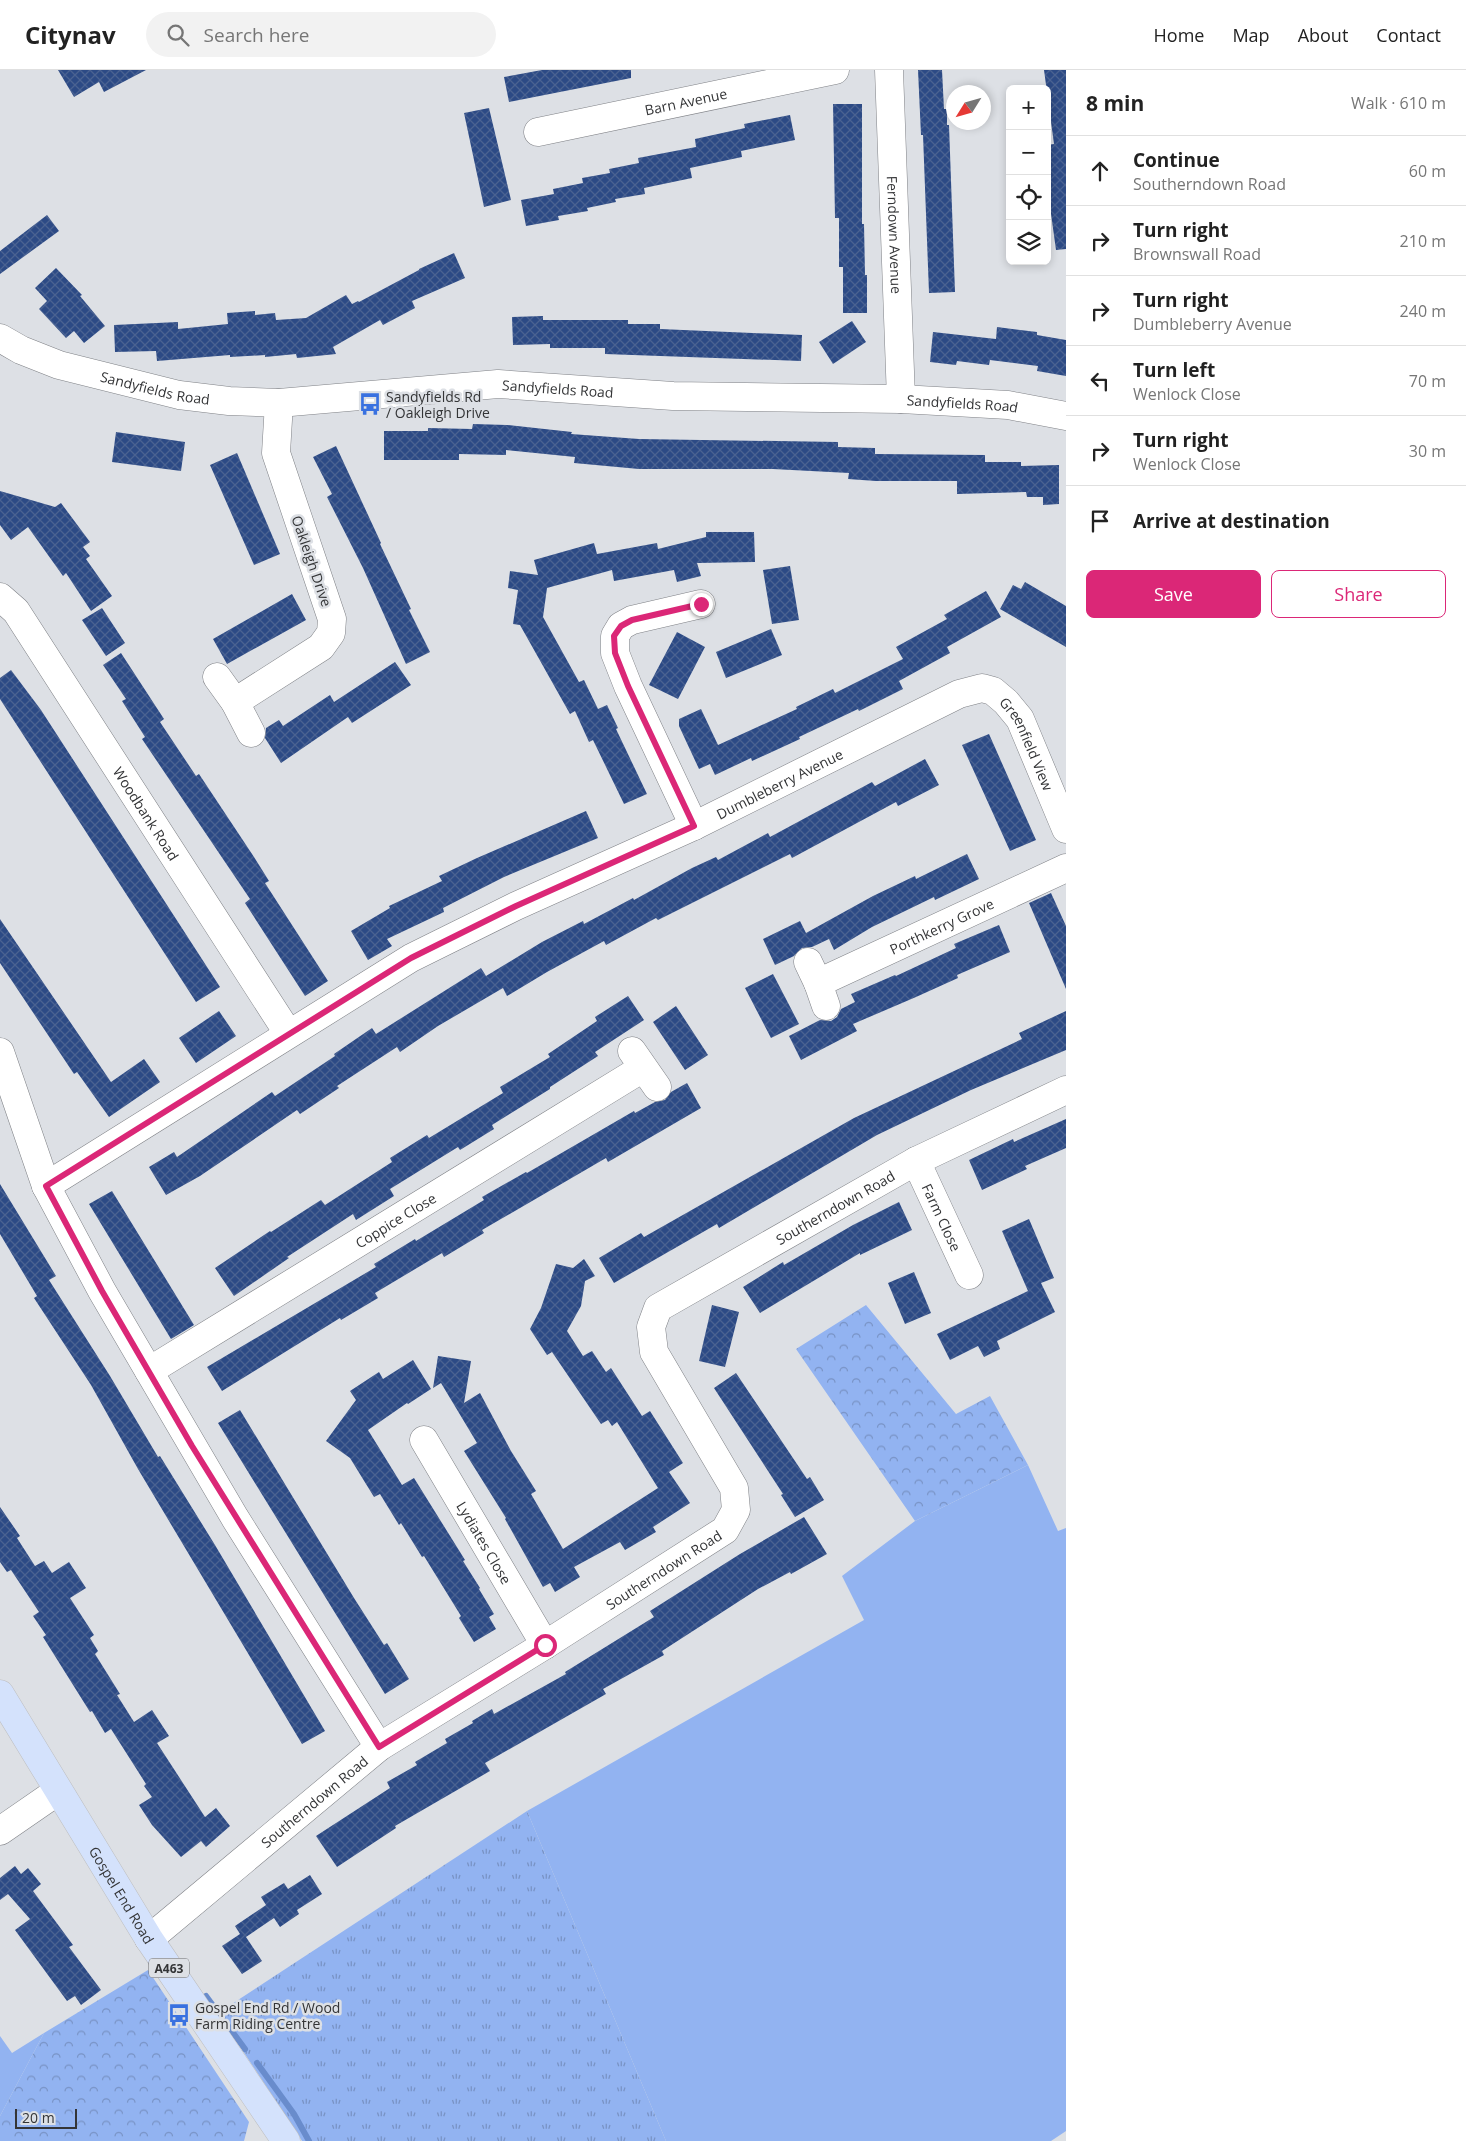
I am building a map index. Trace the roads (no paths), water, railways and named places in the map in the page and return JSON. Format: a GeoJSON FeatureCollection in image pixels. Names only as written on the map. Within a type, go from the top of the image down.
{"type":"FeatureCollection","features":[{"type":"Feature","properties":{"kind":"main road","name":"Gospel End Road"},"geometry":{"type":"LineString","coordinates":[[0,1694],[149,1939],[286,2141]]}},
{"type":"Feature","properties":{"kind":"street","name":"Barn Avenue"},"geometry":{"type":"LineString","coordinates":[[538,132],[834,70]]}},
{"type":"Feature","properties":{"kind":"street","name":"Ferndown Avenue"},"geometry":{"type":"LineString","coordinates":[[889,70],[901,399]]}},
{"type":"Feature","properties":{"kind":"street","name":"Sandyfields Road"},"geometry":{"type":"LineString","coordinates":[[0,338],[21,350],[59,365],[179,395],[229,402],[279,403],[498,384],[673,396],[901,399],[1008,405],[1066,416]]}},
{"type":"Feature","properties":{"kind":"street","name":"Oakleigh Drive"},"geometry":{"type":"LineString","coordinates":[[235,702],[321,647],[331,633],[332,619],[276,453],[279,403]]}},
{"type":"Feature","properties":{"kind":"street","name":"Woodbank Road"},"geometry":{"type":"LineString","coordinates":[[0,597],[16,612],[154,822],[288,1034]]}},
{"type":"Feature","properties":{"kind":"street"},"geometry":{"type":"LineString","coordinates":[[694,826],[628,686],[615,653],[614,636],[621,626],[632,620],[701,604]]}},
{"type":"Feature","properties":{"kind":"street"},"geometry":{"type":"LineString","coordinates":[[217,676],[235,702],[251,733]]}},
{"type":"Feature","properties":{"kind":"street","name":"Dumbleberry Avenue"},"geometry":{"type":"LineString","coordinates":[[46,1186],[411,958],[516,906],[694,826],[959,694],[982,688],[993,691]]}},
{"type":"Feature","properties":{"kind":"street","name":"Greenfield View"},"geometry":{"type":"LineString","coordinates":[[993,691],[1006,702],[1020,719],[1066,829]]}},
{"type":"Feature","properties":{"kind":"street","name":"Porthkerry Grove"},"geometry":{"type":"LineString","coordinates":[[817,984],[1066,868]]}},
{"type":"Feature","properties":{"kind":"street"},"geometry":{"type":"LineString","coordinates":[[0,1052],[46,1186],[102,1291],[235,1518],[379,1747]]}},
{"type":"Feature","properties":{"kind":"street","name":"Coppice Close"},"geometry":{"type":"LineString","coordinates":[[149,1371],[644,1068]]}},
{"type":"Feature","properties":{"kind":"street","name":"Southerndown Road"},"geometry":{"type":"LineString","coordinates":[[149,1939],[379,1747],[545,1645],[725,1530],[736,1510],[734,1488],[654,1352],[651,1327],[658,1308],[916,1161],[1066,1090]]}},
{"type":"Feature","properties":{"kind":"street","name":"Farm Close"},"geometry":{"type":"LineString","coordinates":[[916,1161],[969,1275]]}},
{"type":"Feature","properties":{"kind":"street","name":"Lydiates Close"},"geometry":{"type":"LineString","coordinates":[[424,1440],[545,1645]]}},
{"type":"Feature","properties":{"kind":"street"},"geometry":{"type":"LineString","coordinates":[[0,1831],[58,1791]]}},
{"type":"Feature","properties":{"kind":"waterway"},"geometry":{"type":"LineString","coordinates":[[206,1996],[245,2049]]}},
{"type":"Feature","properties":{"kind":"waterway"},"geometry":{"type":"LineString","coordinates":[[257,2063],[294,2114],[309,2141]]}},
{"type":"Feature","properties":{"kind":"place","name":"Sandyfields Rd / Oakleigh Drive"},"geometry":{"type":"Point","coordinates":[370,404]}},
{"type":"Feature","properties":{"kind":"place","name":"Gospel End Rd / Wood Farm Riding Centre"},"geometry":{"type":"Point","coordinates":[179,2015]}}]}
